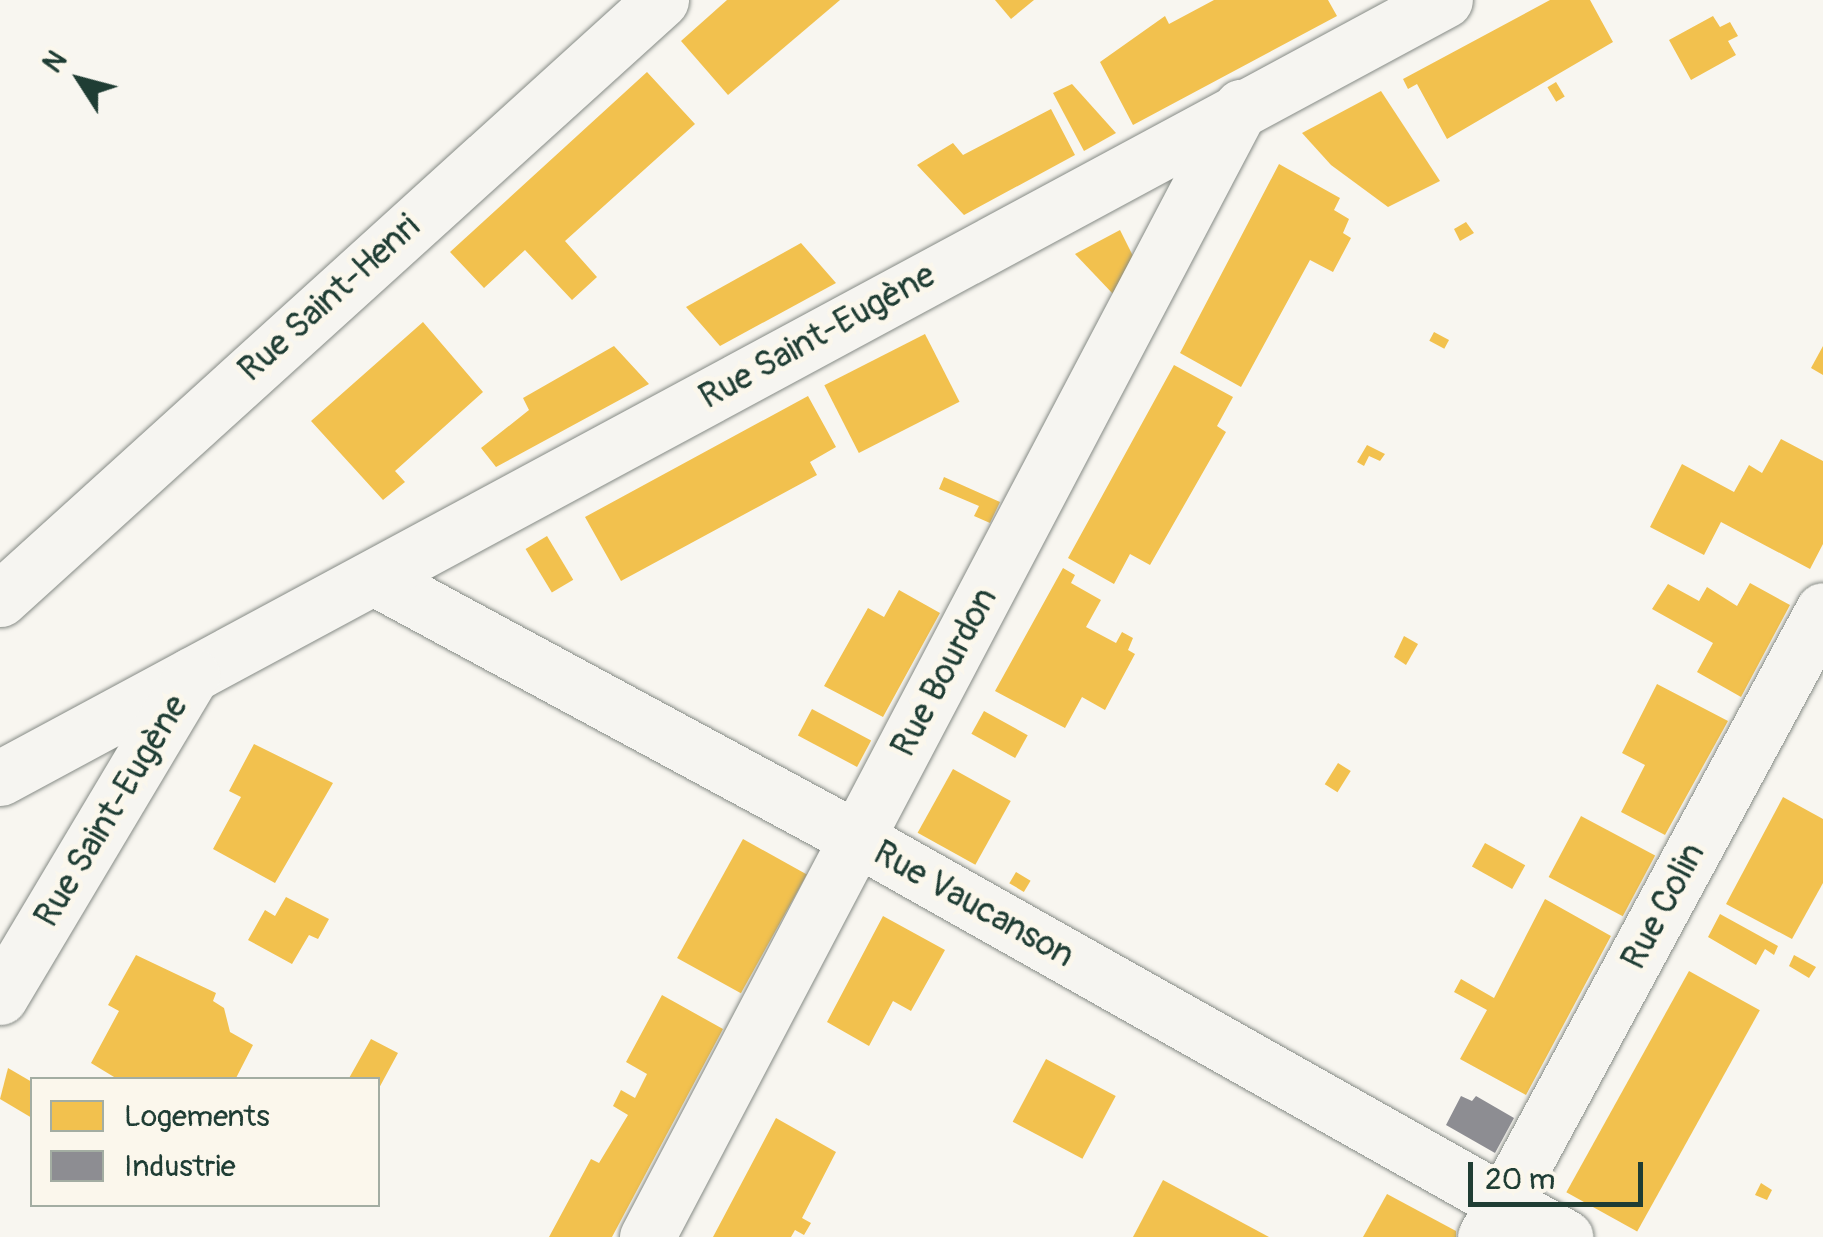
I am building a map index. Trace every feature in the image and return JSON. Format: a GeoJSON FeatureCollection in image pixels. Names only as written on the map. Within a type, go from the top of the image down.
{"type":"FeatureCollection","features":[{"type":"Feature","properties":{"kind":"street","name":"Rue Saint-Henri"},"geometry":{"type":"LineString","coordinates":[[0,600],[661,0]]}},
{"type":"Feature","properties":{"kind":"street","name":"Rue Saint-Eugène"},"geometry":{"type":"LineString","coordinates":[[0,778],[378,580],[1241,107],[1445,0]]}},
{"type":"Feature","properties":{"kind":"street","name":"Rue Bourdon"},"geometry":{"type":"LineString","coordinates":[[647,1237],[1241,107]]}},
{"type":"Feature","properties":{"kind":"street","name":"Rue Vaucanson"},"geometry":{"type":"LineString","coordinates":[[378,580],[856,838],[1494,1220],[1565,1237]]}},
{"type":"Feature","properties":{"kind":"street","name":"Rue Colin"},"geometry":{"type":"LineString","coordinates":[[1494,1220],[1823,610]]}},
{"type":"Feature","properties":{"kind":"street","name":"Rue Saint-Eugène"},"geometry":{"type":"LineString","coordinates":[[0,998],[192,675]]}},
{"type":"Feature","properties":{"kind":"building: Logements"},"geometry":{"type":"Polygon","coordinates":[[[727,0],[840,0],[728,95],[681,41],[727,0]]]}},
{"type":"Feature","properties":{"kind":"building: Logements"},"geometry":{"type":"Polygon","coordinates":[[[995,0],[1034,0],[1011,19],[995,0]]]}},
{"type":"Feature","properties":{"kind":"building: Logements"},"geometry":{"type":"Polygon","coordinates":[[[1214,0],[1328,0],[1337,16],[1133,125],[1100,62],[1165,16],[1169,24],[1214,0]]]}},
{"type":"Feature","properties":{"kind":"building: Logements"},"geometry":{"type":"Polygon","coordinates":[[[1550,0],[1590,0],[1613,42],[1447,139],[1417,84],[1408,89],[1403,79],[1550,0]]]}},
{"type":"Feature","properties":{"kind":"building: Logements"},"geometry":{"type":"Polygon","coordinates":[[[1713,16],[1720,27],[1730,22],[1738,36],[1728,41],[1736,55],[1691,80],[1669,40],[1713,16]]]}},
{"type":"Feature","properties":{"kind":"building: Logements"},"geometry":{"type":"Polygon","coordinates":[[[647,72],[695,124],[565,241],[597,277],[572,300],[525,250],[484,288],[450,252],[647,72]]]}},
{"type":"Feature","properties":{"kind":"building: Logements"},"geometry":{"type":"Polygon","coordinates":[[[1556,82],[1565,97],[1556,102],[1547,87],[1556,82]]]}},
{"type":"Feature","properties":{"kind":"building: Logements"},"geometry":{"type":"Polygon","coordinates":[[[1072,84],[1116,133],[1084,151],[1053,93],[1072,84]]]}},
{"type":"Feature","properties":{"kind":"building: Logements"},"geometry":{"type":"Polygon","coordinates":[[[1381,91],[1440,181],[1388,207],[1331,165],[1302,133],[1381,91]]]}},
{"type":"Feature","properties":{"kind":"building: Logements"},"geometry":{"type":"Polygon","coordinates":[[[1051,109],[1075,155],[964,215],[917,165],[953,143],[963,155],[1051,109]]]}},
{"type":"Feature","properties":{"kind":"building: Logements"},"geometry":{"type":"Polygon","coordinates":[[[1279,164],[1340,198],[1334,210],[1349,219],[1343,233],[1351,238],[1333,272],[1310,260],[1241,387],[1180,353],[1279,164]]]}},
{"type":"Feature","properties":{"kind":"building: Logements"},"geometry":{"type":"Polygon","coordinates":[[[1466,222],[1474,233],[1460,241],[1454,229],[1466,222]]]}},
{"type":"Feature","properties":{"kind":"building: Logements"},"geometry":{"type":"Polygon","coordinates":[[[1120,230],[1133,256],[1113,294],[1075,254],[1120,230]]]}},
{"type":"Feature","properties":{"kind":"building: Logements"},"geometry":{"type":"Polygon","coordinates":[[[801,243],[836,283],[720,346],[686,307],[801,243]]]}},
{"type":"Feature","properties":{"kind":"building: Logements"},"geometry":{"type":"Polygon","coordinates":[[[423,322],[483,392],[395,471],[405,482],[383,500],[311,421],[423,322]]]}},
{"type":"Feature","properties":{"kind":"building: Logements"},"geometry":{"type":"Polygon","coordinates":[[[1434,332],[1449,340],[1444,349],[1429,341],[1434,332]]]}},
{"type":"Feature","properties":{"kind":"building: Logements"},"geometry":{"type":"Polygon","coordinates":[[[925,334],[960,402],[859,453],[824,385],[925,334]]]}},
{"type":"Feature","properties":{"kind":"building: Logements"},"geometry":{"type":"Polygon","coordinates":[[[614,346],[649,384],[496,467],[481,448],[529,410],[523,398],[614,346]]]}},
{"type":"Feature","properties":{"kind":"building: Logements"},"geometry":{"type":"Polygon","coordinates":[[[1823,346],[1823,375],[1811,368],[1823,346]]]}},
{"type":"Feature","properties":{"kind":"building: Logements"},"geometry":{"type":"Polygon","coordinates":[[[1174,365],[1233,397],[1217,426],[1226,432],[1150,565],[1130,554],[1114,584],[1068,558],[1174,365]]]}},
{"type":"Feature","properties":{"kind":"building: Logements"},"geometry":{"type":"Polygon","coordinates":[[[808,396],[836,447],[810,462],[817,475],[621,581],[585,517],[808,396]]]}},
{"type":"Feature","properties":{"kind":"building: Logements"},"geometry":{"type":"Polygon","coordinates":[[[1781,439],[1823,461],[1823,544],[1810,569],[1721,522],[1704,555],[1650,527],[1682,464],[1734,492],[1749,465],[1762,473],[1781,439]]]}},
{"type":"Feature","properties":{"kind":"building: Logements"},"geometry":{"type":"Polygon","coordinates":[[[1367,445],[1385,454],[1380,461],[1369,456],[1364,466],[1357,462],[1367,445]]]}},
{"type":"Feature","properties":{"kind":"building: Logements"},"geometry":{"type":"Polygon","coordinates":[[[944,477],[1000,502],[990,523],[974,516],[979,506],[939,489],[944,477]]]}},
{"type":"Feature","properties":{"kind":"building: Logements"},"geometry":{"type":"Polygon","coordinates":[[[547,536],[573,580],[552,593],[526,549],[547,536]]]}},
{"type":"Feature","properties":{"kind":"building: Logements"},"geometry":{"type":"Polygon","coordinates":[[[1063,568],[1075,575],[1071,583],[1101,600],[1086,627],[1116,643],[1122,632],[1133,638],[1128,650],[1135,654],[1105,710],[1082,697],[1065,728],[995,691],[1063,568]]]}},
{"type":"Feature","properties":{"kind":"building: Logements"},"geometry":{"type":"Polygon","coordinates":[[[1750,583],[1790,605],[1741,697],[1697,672],[1713,643],[1652,609],[1668,584],[1699,601],[1707,587],[1737,606],[1750,583]]]}},
{"type":"Feature","properties":{"kind":"building: Logements"},"geometry":{"type":"Polygon","coordinates":[[[899,590],[940,613],[883,717],[824,686],[868,608],[884,617],[899,590]]]}},
{"type":"Feature","properties":{"kind":"building: Logements"},"geometry":{"type":"Polygon","coordinates":[[[1404,636],[1418,644],[1406,665],[1394,657],[1404,636]]]}},
{"type":"Feature","properties":{"kind":"building: Logements"},"geometry":{"type":"Polygon","coordinates":[[[1657,684],[1728,721],[1665,835],[1621,812],[1645,765],[1622,753],[1657,684]]]}},
{"type":"Feature","properties":{"kind":"building: Logements"},"geometry":{"type":"Polygon","coordinates":[[[812,709],[871,740],[857,767],[798,735],[812,709]]]}},
{"type":"Feature","properties":{"kind":"building: Logements"},"geometry":{"type":"Polygon","coordinates":[[[984,711],[1028,735],[1015,758],[971,734],[984,711]]]}},
{"type":"Feature","properties":{"kind":"building: Logements"},"geometry":{"type":"Polygon","coordinates":[[[254,744],[333,783],[275,883],[213,849],[241,797],[229,791],[254,744]]]}},
{"type":"Feature","properties":{"kind":"building: Logements"},"geometry":{"type":"Polygon","coordinates":[[[1338,763],[1351,771],[1337,792],[1325,784],[1338,763]]]}},
{"type":"Feature","properties":{"kind":"building: Logements"},"geometry":{"type":"Polygon","coordinates":[[[953,769],[1011,801],[975,865],[918,833],[953,769]]]}},
{"type":"Feature","properties":{"kind":"building: Logements"},"geometry":{"type":"Polygon","coordinates":[[[1783,797],[1823,819],[1823,883],[1792,939],[1726,904],[1783,797]]]}},
{"type":"Feature","properties":{"kind":"building: Logements"},"geometry":{"type":"Polygon","coordinates":[[[1581,816],[1655,855],[1623,916],[1549,877],[1581,816]]]}},
{"type":"Feature","properties":{"kind":"building: Logements"},"geometry":{"type":"Polygon","coordinates":[[[743,839],[807,874],[741,993],[677,958],[743,839]]]}},
{"type":"Feature","properties":{"kind":"building: Logements"},"geometry":{"type":"Polygon","coordinates":[[[1485,843],[1525,865],[1512,889],[1472,867],[1485,843]]]}},
{"type":"Feature","properties":{"kind":"building: Logements"},"geometry":{"type":"Polygon","coordinates":[[[1016,872],[1031,881],[1024,892],[1009,883],[1016,872]]]}},
{"type":"Feature","properties":{"kind":"building: Logements"},"geometry":{"type":"Polygon","coordinates":[[[286,897],[329,919],[318,939],[309,935],[292,964],[248,940],[265,910],[275,916],[286,897]]]}},
{"type":"Feature","properties":{"kind":"building: Logements"},"geometry":{"type":"Polygon","coordinates":[[[1545,899],[1611,936],[1526,1095],[1460,1059],[1487,1010],[1454,992],[1461,979],[1494,998],[1545,899]]]}},
{"type":"Feature","properties":{"kind":"building: Logements"},"geometry":{"type":"Polygon","coordinates":[[[1720,914],[1778,946],[1774,955],[1765,949],[1756,965],[1708,937],[1720,914]]]}},
{"type":"Feature","properties":{"kind":"building: Logements"},"geometry":{"type":"Polygon","coordinates":[[[883,916],[945,950],[911,1011],[893,1001],[869,1046],[827,1022],[883,916]]]}},
{"type":"Feature","properties":{"kind":"building: Logements"},"geometry":{"type":"Polygon","coordinates":[[[136,955],[216,993],[213,1001],[224,1008],[230,1032],[253,1045],[237,1077],[114,1077],[91,1063],[119,1011],[108,1005],[136,955]]]}},
{"type":"Feature","properties":{"kind":"building: Logements"},"geometry":{"type":"Polygon","coordinates":[[[1794,955],[1816,967],[1809,978],[1789,966],[1794,955]]]}},
{"type":"Feature","properties":{"kind":"building: Logements"},"geometry":{"type":"Polygon","coordinates":[[[1689,971],[1760,1010],[1637,1232],[1566,1192],[1689,971]]]}},
{"type":"Feature","properties":{"kind":"building: Logements"},"geometry":{"type":"Polygon","coordinates":[[[662,995],[723,1029],[612,1237],[549,1237],[591,1159],[599,1163],[628,1115],[613,1106],[621,1090],[635,1098],[647,1074],[626,1062],[662,995]]]}},
{"type":"Feature","properties":{"kind":"building: Logements"},"geometry":{"type":"Polygon","coordinates":[[[371,1039],[398,1053],[380,1086],[380,1077],[350,1077],[371,1039]]]}},
{"type":"Feature","properties":{"kind":"building: Logements"},"geometry":{"type":"Polygon","coordinates":[[[1046,1059],[1116,1096],[1082,1159],[1013,1122],[1046,1059]]]}},
{"type":"Feature","properties":{"kind":"building: Logements"},"geometry":{"type":"Polygon","coordinates":[[[8,1068],[30,1081],[30,1117],[0,1099],[8,1068]]]}},
{"type":"Feature","properties":{"kind":"building: Logements"},"geometry":{"type":"Polygon","coordinates":[[[776,1118],[836,1152],[802,1218],[811,1223],[804,1235],[795,1230],[791,1237],[713,1237],[776,1118]]]}},
{"type":"Feature","properties":{"kind":"building: Logements"},"geometry":{"type":"Polygon","coordinates":[[[1163,1180],[1269,1237],[1133,1237],[1163,1180]]]}},
{"type":"Feature","properties":{"kind":"building: Logements"},"geometry":{"type":"Polygon","coordinates":[[[1761,1183],[1772,1190],[1767,1200],[1755,1195],[1761,1183]]]}},
{"type":"Feature","properties":{"kind":"building: Logements"},"geometry":{"type":"Polygon","coordinates":[[[1387,1194],[1456,1231],[1456,1237],[1363,1237],[1387,1194]]]}},
{"type":"Feature","properties":{"kind":"building: Industrie"},"geometry":{"type":"Polygon","coordinates":[[[1461,1096],[1472,1101],[1476,1096],[1514,1118],[1495,1153],[1446,1125],[1461,1096]]]}}]}
